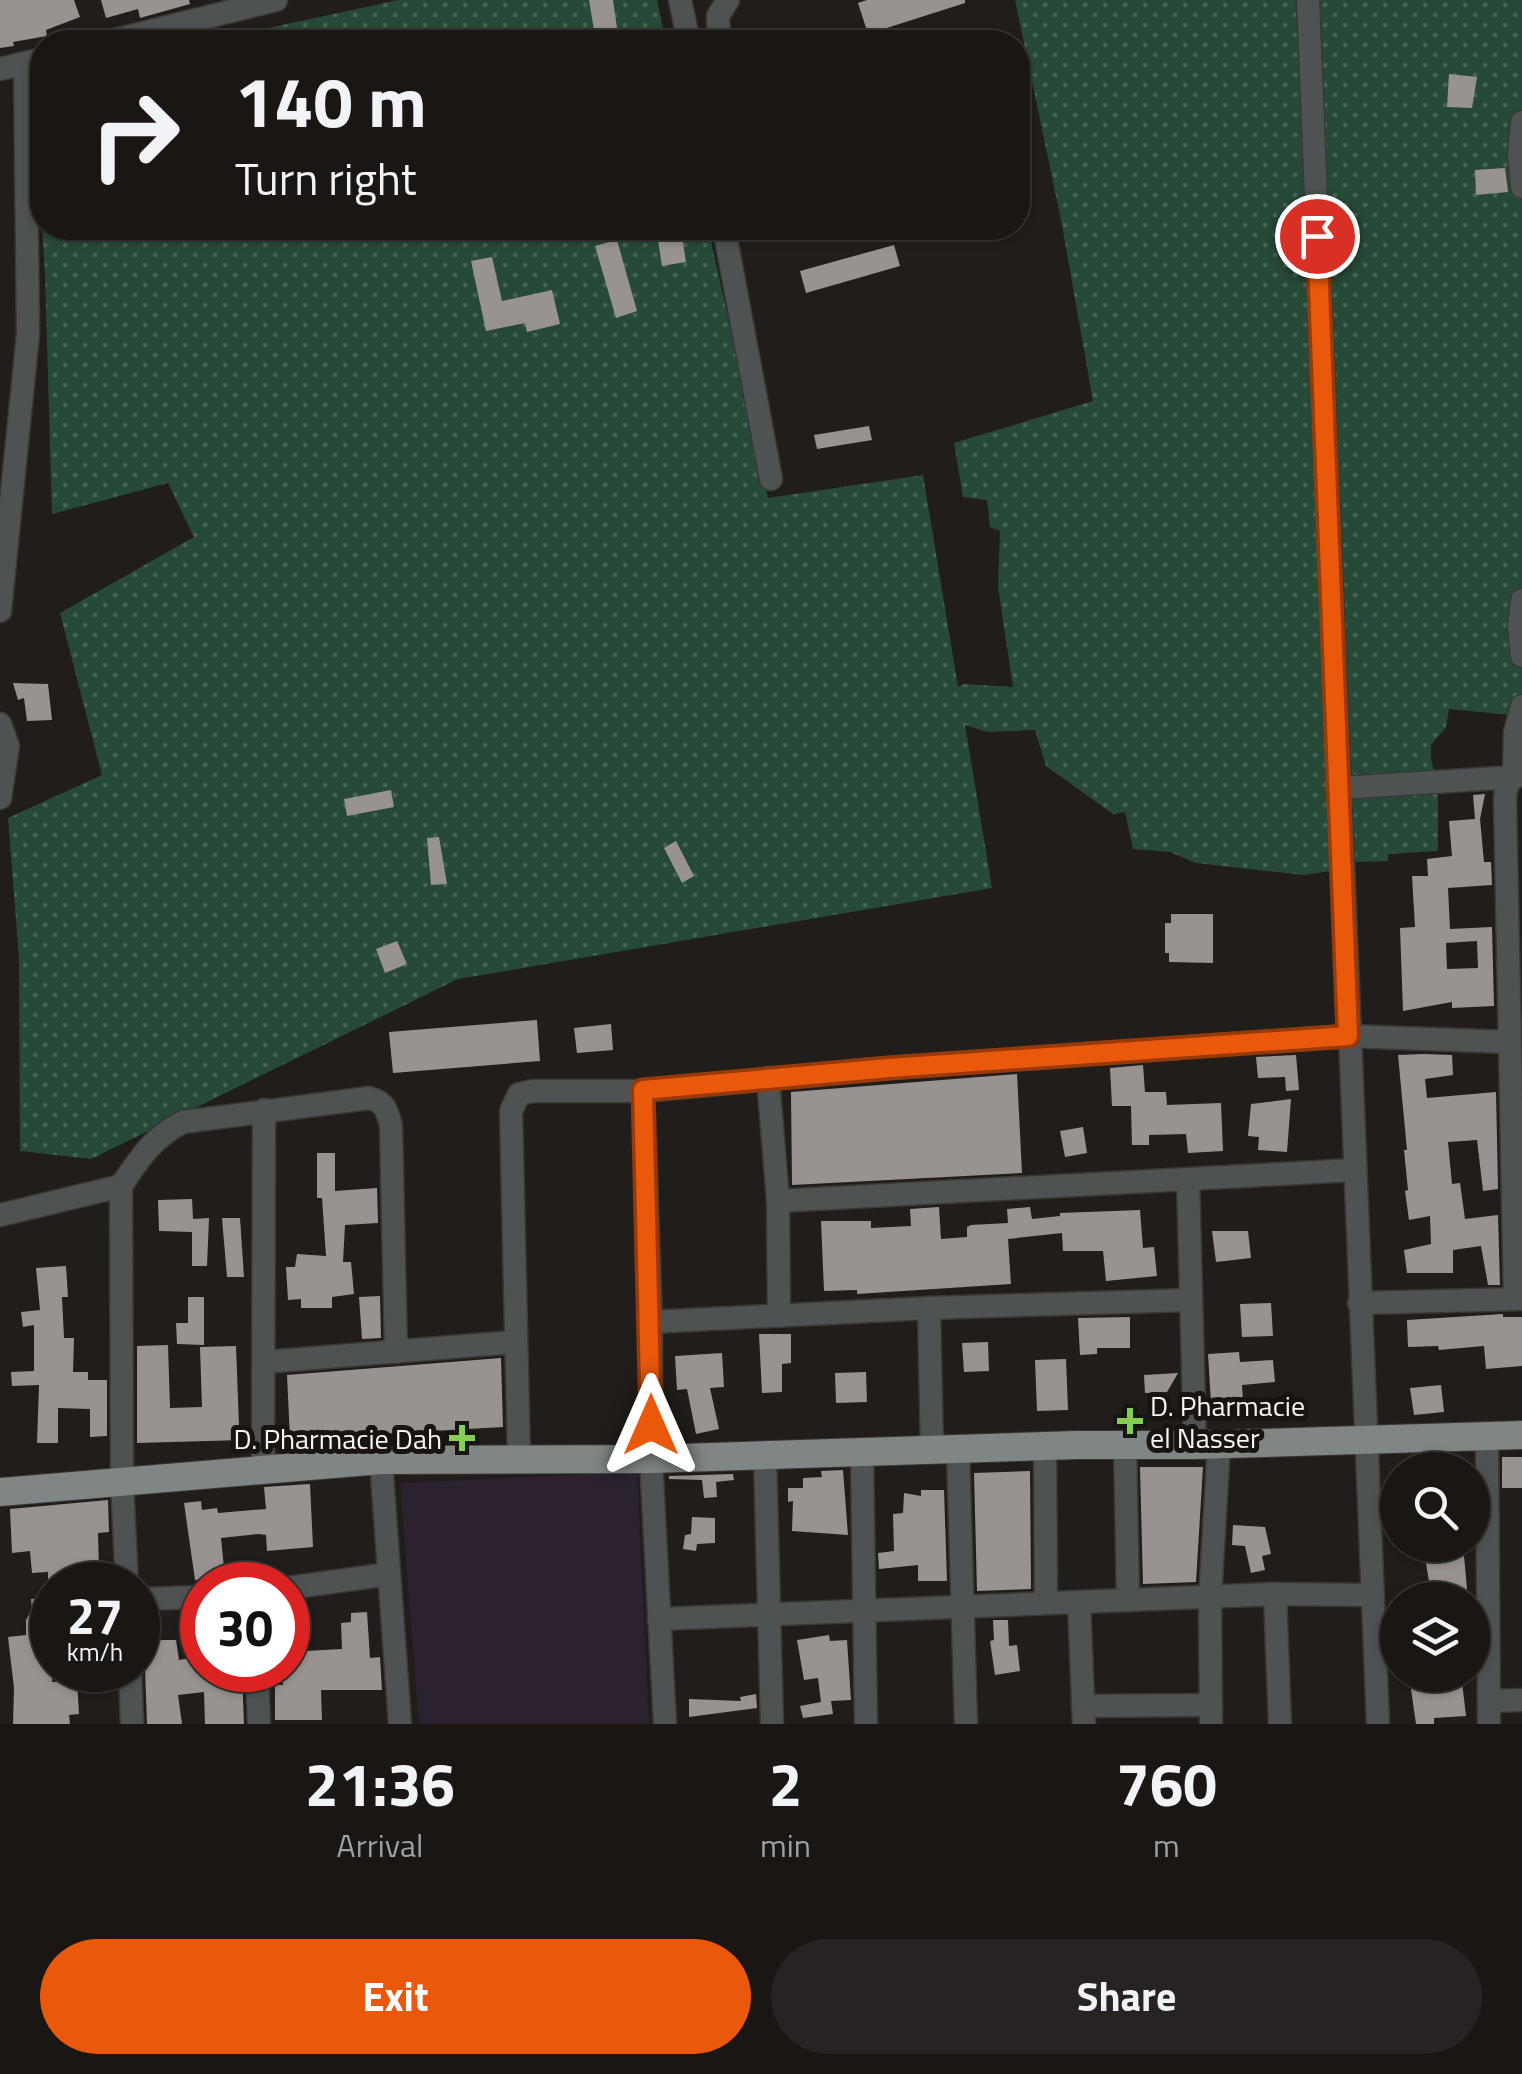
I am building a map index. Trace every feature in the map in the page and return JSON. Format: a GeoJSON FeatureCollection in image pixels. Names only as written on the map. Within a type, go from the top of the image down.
{"type":"FeatureCollection","features":[{"type":"Feature","properties":{"kind":"main road"},"geometry":{"type":"LineString","coordinates":[[0,1492],[380,1460],[651,1459],[1522,1435]]}},
{"type":"Feature","properties":{"kind":"street"},"geometry":{"type":"LineString","coordinates":[[155,30],[276,0]]}},
{"type":"Feature","properties":{"kind":"street"},"geometry":{"type":"LineString","coordinates":[[680,0],[686,30]]}},
{"type":"Feature","properties":{"kind":"street"},"geometry":{"type":"LineString","coordinates":[[716,30],[718,16],[728,0]]}},
{"type":"Feature","properties":{"kind":"street"},"geometry":{"type":"LineString","coordinates":[[1308,0],[1378,1724]]}},
{"type":"Feature","properties":{"kind":"street"},"geometry":{"type":"LineString","coordinates":[[0,69],[30,62]]}},
{"type":"Feature","properties":{"kind":"street"},"geometry":{"type":"LineString","coordinates":[[1522,122],[1522,187]]}},
{"type":"Feature","properties":{"kind":"street"},"geometry":{"type":"LineString","coordinates":[[0,610],[6,507],[28,334],[30,240]]}},
{"type":"Feature","properties":{"kind":"street"},"geometry":{"type":"LineString","coordinates":[[726,240],[771,479]]}},
{"type":"Feature","properties":{"kind":"street"},"geometry":{"type":"LineString","coordinates":[[1522,600],[1522,656]]}},
{"type":"Feature","properties":{"kind":"street"},"geometry":{"type":"LineString","coordinates":[[1518,776],[1515,732],[1522,706]]}},
{"type":"Feature","properties":{"kind":"street"},"geometry":{"type":"LineString","coordinates":[[0,724],[8,746],[0,794]]}},
{"type":"Feature","properties":{"kind":"street"},"geometry":{"type":"LineString","coordinates":[[1339,788],[1518,776]]}},
{"type":"Feature","properties":{"kind":"street"},"geometry":{"type":"LineString","coordinates":[[1359,1303],[1519,1299],[1509,1042],[1515,905],[1504,799],[1506,785],[1518,776]]}},
{"type":"Feature","properties":{"kind":"street"},"geometry":{"type":"LineString","coordinates":[[519,1459],[511,1112],[519,1094],[643,1090],[1348,1036],[1509,1042]]}},
{"type":"Feature","properties":{"kind":"street"},"geometry":{"type":"LineString","coordinates":[[768,1078],[778,1201],[778,1316]]}},
{"type":"Feature","properties":{"kind":"street"},"geometry":{"type":"LineString","coordinates":[[643,1090],[651,1459],[666,1724]]}},
{"type":"Feature","properties":{"kind":"street"},"geometry":{"type":"LineString","coordinates":[[126,1562],[121,1186],[144,1152],[164,1132],[204,1117],[369,1098],[380,1101],[388,1110],[392,1126],[396,1352]]}},
{"type":"Feature","properties":{"kind":"street"},"geometry":{"type":"LineString","coordinates":[[263,1467],[264,1110]]}},
{"type":"Feature","properties":{"kind":"street"},"geometry":{"type":"LineString","coordinates":[[778,1201],[1354,1170]]}},
{"type":"Feature","properties":{"kind":"street"},"geometry":{"type":"LineString","coordinates":[[1079,1602],[1084,1715],[1211,1714],[1207,1445],[1192,1300],[1188,1179]]}},
{"type":"Feature","properties":{"kind":"street"},"geometry":{"type":"LineString","coordinates":[[0,1215],[121,1186]]}},
{"type":"Feature","properties":{"kind":"street"},"geometry":{"type":"LineString","coordinates":[[651,1322],[1192,1300]]}},
{"type":"Feature","properties":{"kind":"street"},"geometry":{"type":"LineString","coordinates":[[929,1308],[960,1606],[966,1724]]}},
{"type":"Feature","properties":{"kind":"street"},"geometry":{"type":"LineString","coordinates":[[264,1362],[515,1342]]}},
{"type":"Feature","properties":{"kind":"street"},"geometry":{"type":"LineString","coordinates":[[1488,1436],[1490,1712],[1522,1700]]}},
{"type":"Feature","properties":{"kind":"street"},"geometry":{"type":"LineString","coordinates":[[1125,1444],[1128,1600]]}},
{"type":"Feature","properties":{"kind":"street"},"geometry":{"type":"LineString","coordinates":[[1045,1446],[1046,1603]]}},
{"type":"Feature","properties":{"kind":"street"},"geometry":{"type":"LineString","coordinates":[[862,1453],[866,1724]]}},
{"type":"Feature","properties":{"kind":"street"},"geometry":{"type":"LineString","coordinates":[[765,1456],[772,1724]]}},
{"type":"Feature","properties":{"kind":"street"},"geometry":{"type":"LineString","coordinates":[[380,1460],[400,1724]]}},
{"type":"Feature","properties":{"kind":"street"},"geometry":{"type":"LineString","coordinates":[[310,1585],[389,1574]]}},
{"type":"Feature","properties":{"kind":"street"},"geometry":{"type":"LineString","coordinates":[[659,1619],[1275,1594],[1371,1596]]}},
{"type":"Feature","properties":{"kind":"street"},"geometry":{"type":"LineString","coordinates":[[1275,1594],[1280,1724]]}},
{"type":"Feature","properties":{"kind":"street"},"geometry":{"type":"LineString","coordinates":[[131,1692],[132,1724]]}},
{"type":"Feature","properties":{"kind":"street"},"geometry":{"type":"LineString","coordinates":[[257,1692],[259,1724]]}},
{"type":"Feature","properties":{"kind":"shaded area"},"geometry":{"type":"Polygon","coordinates":[[[637,1472],[649,1724],[419,1724],[400,1483],[637,1472]]]}},
{"type":"Feature","properties":{"kind":"green space"},"geometry":{"type":"Polygon","coordinates":[[[399,0],[657,0],[663,30],[259,30],[399,0]]]}},
{"type":"Feature","properties":{"kind":"green space"},"geometry":{"type":"Polygon","coordinates":[[[1015,0],[1522,0],[1522,716],[1449,709],[1446,727],[1431,745],[1438,786],[1438,851],[1388,854],[1388,861],[1357,862],[1337,870],[1304,875],[1196,863],[1170,852],[1133,849],[1125,812],[1113,814],[1046,766],[1035,730],[988,732],[965,725],[992,888],[458,979],[91,1159],[20,1151],[19,958],[8,818],[102,775],[60,613],[194,537],[168,483],[52,514],[43,240],[711,240],[768,498],[923,475],[958,687],[1013,687],[998,587],[1000,531],[990,527],[987,500],[963,497],[954,443],[1093,401],[1030,72],[1030,30],[1021,30],[1015,0]]]}},
{"type":"Feature","properties":{"kind":"building"},"geometry":{"type":"Polygon","coordinates":[[[0,0],[74,0],[80,17],[46,30],[30,30],[30,39],[0,48],[0,0]]]}},
{"type":"Feature","properties":{"kind":"building"},"geometry":{"type":"Polygon","coordinates":[[[101,0],[189,0],[190,4],[140,18],[138,9],[106,18],[101,0]]]}},
{"type":"Feature","properties":{"kind":"building"},"geometry":{"type":"Polygon","coordinates":[[[589,0],[613,0],[617,30],[594,30],[589,0]]]}},
{"type":"Feature","properties":{"kind":"building"},"geometry":{"type":"Polygon","coordinates":[[[965,0],[881,30],[867,30],[858,3],[965,0]]]}},
{"type":"Feature","properties":{"kind":"building"},"geometry":{"type":"Polygon","coordinates":[[[1449,74],[1477,77],[1472,108],[1447,107],[1449,74]]]}},
{"type":"Feature","properties":{"kind":"building"},"geometry":{"type":"Polygon","coordinates":[[[1505,168],[1508,192],[1476,195],[1475,170],[1505,168]]]}},
{"type":"Feature","properties":{"kind":"building"},"geometry":{"type":"Polygon","coordinates":[[[617,240],[637,311],[616,318],[595,246],[617,240]]]}},
{"type":"Feature","properties":{"kind":"building"},"geometry":{"type":"Polygon","coordinates":[[[658,240],[683,240],[686,262],[662,266],[658,240]]]}},
{"type":"Feature","properties":{"kind":"building"},"geometry":{"type":"Polygon","coordinates":[[[894,245],[900,266],[806,293],[800,271],[894,245]]]}},
{"type":"Feature","properties":{"kind":"building"},"geometry":{"type":"Polygon","coordinates":[[[492,257],[502,301],[552,290],[560,324],[527,332],[525,323],[486,331],[471,261],[492,257]]]}},
{"type":"Feature","properties":{"kind":"building"},"geometry":{"type":"Polygon","coordinates":[[[869,426],[872,440],[817,449],[814,435],[869,426]]]}},
{"type":"Feature","properties":{"kind":"building"},"geometry":{"type":"Polygon","coordinates":[[[13,683],[48,684],[52,720],[27,721],[24,698],[18,700],[13,683]]]}},
{"type":"Feature","properties":{"kind":"building"},"geometry":{"type":"Polygon","coordinates":[[[391,790],[394,807],[347,816],[344,799],[391,790]]]}},
{"type":"Feature","properties":{"kind":"building"},"geometry":{"type":"Polygon","coordinates":[[[1485,794],[1480,819],[1484,862],[1491,862],[1492,885],[1448,888],[1450,929],[1492,927],[1494,1006],[1452,1008],[1452,1002],[1403,1011],[1400,928],[1415,927],[1412,876],[1428,876],[1427,859],[1452,856],[1449,821],[1475,819],[1473,795],[1485,794]],[[1477,941],[1446,943],[1447,969],[1478,968],[1477,941]]]}},
{"type":"Feature","properties":{"kind":"building"},"geometry":{"type":"Polygon","coordinates":[[[439,837],[447,884],[431,885],[427,838],[439,837]]]}},
{"type":"Feature","properties":{"kind":"building"},"geometry":{"type":"Polygon","coordinates":[[[676,841],[694,876],[682,883],[664,848],[676,841]]]}},
{"type":"Feature","properties":{"kind":"building"},"geometry":{"type":"Polygon","coordinates":[[[1171,914],[1213,914],[1213,963],[1169,962],[1169,953],[1165,953],[1165,923],[1171,923],[1171,914]]]}},
{"type":"Feature","properties":{"kind":"building"},"geometry":{"type":"Polygon","coordinates":[[[397,941],[407,964],[385,973],[376,949],[397,941]]]}},
{"type":"Feature","properties":{"kind":"building"},"geometry":{"type":"Polygon","coordinates":[[[537,1020],[540,1061],[393,1073],[389,1032],[537,1020]]]}},
{"type":"Feature","properties":{"kind":"building"},"geometry":{"type":"Polygon","coordinates":[[[611,1024],[613,1050],[577,1053],[574,1028],[611,1024]]]}},
{"type":"Feature","properties":{"kind":"building"},"geometry":{"type":"Polygon","coordinates":[[[1296,1055],[1299,1090],[1286,1091],[1285,1077],[1258,1078],[1256,1057],[1296,1055]]]}},
{"type":"Feature","properties":{"kind":"building"},"geometry":{"type":"Polygon","coordinates":[[[1398,1055],[1452,1055],[1453,1075],[1425,1079],[1427,1098],[1496,1092],[1498,1189],[1483,1191],[1477,1140],[1448,1142],[1452,1184],[1460,1183],[1465,1219],[1498,1215],[1500,1285],[1488,1285],[1481,1246],[1453,1250],[1453,1273],[1407,1273],[1404,1250],[1431,1244],[1430,1216],[1409,1220],[1398,1055]]]}},
{"type":"Feature","properties":{"kind":"building"},"geometry":{"type":"Polygon","coordinates":[[[1143,1065],[1145,1092],[1166,1092],[1167,1105],[1221,1103],[1223,1151],[1188,1153],[1186,1134],[1149,1135],[1149,1145],[1132,1145],[1131,1106],[1112,1106],[1110,1068],[1143,1065]]]}},
{"type":"Feature","properties":{"kind":"building"},"geometry":{"type":"Polygon","coordinates":[[[1017,1074],[1022,1173],[792,1185],[791,1092],[1017,1074]]]}},
{"type":"Feature","properties":{"kind":"building"},"geometry":{"type":"Polygon","coordinates":[[[1291,1099],[1287,1152],[1258,1150],[1259,1137],[1248,1136],[1251,1104],[1291,1099]]]}},
{"type":"Feature","properties":{"kind":"building"},"geometry":{"type":"Polygon","coordinates":[[[1083,1127],[1087,1153],[1065,1157],[1060,1131],[1083,1127]]]}},
{"type":"Feature","properties":{"kind":"building"},"geometry":{"type":"Polygon","coordinates":[[[317,1153],[335,1153],[335,1191],[377,1188],[378,1223],[345,1225],[343,1262],[351,1262],[354,1294],[332,1297],[332,1308],[301,1308],[301,1299],[288,1300],[286,1267],[295,1267],[297,1254],[326,1256],[322,1198],[317,1198],[317,1153]]]}},
{"type":"Feature","properties":{"kind":"building"},"geometry":{"type":"Polygon","coordinates":[[[192,1199],[193,1219],[209,1218],[207,1266],[192,1266],[192,1232],[159,1231],[158,1200],[192,1199]]]}},
{"type":"Feature","properties":{"kind":"building"},"geometry":{"type":"Polygon","coordinates":[[[939,1207],[941,1239],[967,1237],[967,1227],[971,1225],[1008,1223],[1007,1209],[1030,1207],[1032,1219],[1060,1213],[1140,1210],[1143,1248],[1154,1247],[1157,1276],[1106,1281],[1103,1251],[1063,1251],[1062,1233],[1008,1239],[1011,1284],[857,1294],[857,1290],[824,1291],[821,1221],[871,1221],[871,1228],[911,1226],[910,1209],[939,1207]]]}},
{"type":"Feature","properties":{"kind":"building"},"geometry":{"type":"Polygon","coordinates":[[[222,1218],[240,1218],[244,1277],[227,1277],[222,1218]]]}},
{"type":"Feature","properties":{"kind":"building"},"geometry":{"type":"Polygon","coordinates":[[[1212,1231],[1248,1231],[1251,1258],[1216,1262],[1212,1231]]]}},
{"type":"Feature","properties":{"kind":"building"},"geometry":{"type":"Polygon","coordinates":[[[66,1266],[68,1297],[62,1297],[64,1338],[74,1338],[73,1372],[88,1372],[88,1380],[107,1380],[107,1436],[90,1437],[90,1409],[58,1408],[58,1443],[37,1443],[39,1385],[12,1386],[11,1372],[34,1371],[34,1325],[23,1327],[21,1312],[40,1310],[36,1268],[66,1266]]]}},
{"type":"Feature","properties":{"kind":"building"},"geometry":{"type":"Polygon","coordinates":[[[380,1296],[381,1338],[362,1339],[359,1297],[380,1296]]]}},
{"type":"Feature","properties":{"kind":"building"},"geometry":{"type":"Polygon","coordinates":[[[188,1297],[204,1297],[204,1345],[177,1344],[176,1323],[188,1323],[188,1297]]]}},
{"type":"Feature","properties":{"kind":"building"},"geometry":{"type":"Polygon","coordinates":[[[1271,1303],[1273,1336],[1242,1337],[1240,1304],[1271,1303]]]}},
{"type":"Feature","properties":{"kind":"building"},"geometry":{"type":"Polygon","coordinates":[[[1503,1314],[1522,1317],[1522,1366],[1486,1369],[1484,1346],[1439,1350],[1438,1346],[1408,1347],[1407,1320],[1503,1314]]]}},
{"type":"Feature","properties":{"kind":"building"},"geometry":{"type":"Polygon","coordinates":[[[1130,1317],[1130,1348],[1097,1348],[1097,1354],[1080,1355],[1078,1318],[1130,1317]]]}},
{"type":"Feature","properties":{"kind":"building"},"geometry":{"type":"Polygon","coordinates":[[[759,1334],[791,1334],[791,1363],[782,1364],[782,1392],[762,1393],[759,1334]]]}},
{"type":"Feature","properties":{"kind":"building"},"geometry":{"type":"Polygon","coordinates":[[[988,1342],[989,1371],[964,1372],[962,1343],[988,1342]]]}},
{"type":"Feature","properties":{"kind":"building"},"geometry":{"type":"Polygon","coordinates":[[[168,1345],[170,1408],[202,1407],[200,1347],[236,1346],[243,1440],[137,1443],[137,1346],[168,1345]]]}},
{"type":"Feature","properties":{"kind":"building"},"geometry":{"type":"Polygon","coordinates":[[[1239,1352],[1240,1362],[1273,1360],[1275,1382],[1242,1385],[1244,1417],[1212,1419],[1208,1354],[1239,1352]]]}},
{"type":"Feature","properties":{"kind":"building"},"geometry":{"type":"Polygon","coordinates":[[[722,1353],[724,1387],[710,1388],[719,1429],[696,1434],[687,1389],[677,1390],[675,1356],[722,1353]]]}},
{"type":"Feature","properties":{"kind":"building"},"geometry":{"type":"Polygon","coordinates":[[[501,1358],[503,1427],[290,1439],[287,1375],[501,1358]]]}},
{"type":"Feature","properties":{"kind":"building"},"geometry":{"type":"Polygon","coordinates":[[[1066,1359],[1068,1410],[1037,1411],[1035,1360],[1066,1359]]]}},
{"type":"Feature","properties":{"kind":"building"},"geometry":{"type":"Polygon","coordinates":[[[866,1372],[867,1402],[836,1403],[835,1373],[866,1372]]]}},
{"type":"Feature","properties":{"kind":"building"},"geometry":{"type":"Polygon","coordinates":[[[1178,1373],[1167,1392],[1145,1393],[1144,1375],[1178,1373]]]}},
{"type":"Feature","properties":{"kind":"building"},"geometry":{"type":"Polygon","coordinates":[[[1441,1385],[1444,1412],[1414,1415],[1410,1388],[1441,1385]]]}},
{"type":"Feature","properties":{"kind":"building"},"geometry":{"type":"Polygon","coordinates":[[[1502,1457],[1522,1457],[1522,1488],[1502,1488],[1502,1457]]]}},
{"type":"Feature","properties":{"kind":"building"},"geometry":{"type":"Polygon","coordinates":[[[1140,1467],[1203,1467],[1196,1582],[1143,1584],[1140,1467]]]}},
{"type":"Feature","properties":{"kind":"building"},"geometry":{"type":"Polygon","coordinates":[[[843,1470],[848,1535],[792,1531],[793,1501],[788,1502],[788,1488],[803,1488],[803,1478],[822,1477],[821,1471],[843,1470]]]}},
{"type":"Feature","properties":{"kind":"building"},"geometry":{"type":"Polygon","coordinates":[[[1030,1471],[1031,1589],[977,1591],[974,1473],[1030,1471]]]}},
{"type":"Feature","properties":{"kind":"building"},"geometry":{"type":"Polygon","coordinates":[[[733,1474],[734,1480],[716,1482],[717,1497],[704,1498],[702,1480],[669,1479],[669,1476],[733,1474]]]}},
{"type":"Feature","properties":{"kind":"building"},"geometry":{"type":"Polygon","coordinates":[[[310,1484],[313,1547],[267,1551],[266,1535],[221,1538],[223,1562],[192,1562],[184,1503],[201,1501],[202,1510],[217,1508],[218,1513],[266,1509],[264,1487],[310,1484]]]}},
{"type":"Feature","properties":{"kind":"building"},"geometry":{"type":"Polygon","coordinates":[[[921,1490],[944,1490],[947,1581],[918,1581],[918,1565],[879,1569],[878,1553],[894,1551],[893,1514],[903,1513],[904,1493],[921,1496],[921,1490]]]}},
{"type":"Feature","properties":{"kind":"building"},"geometry":{"type":"Polygon","coordinates":[[[108,1500],[109,1532],[98,1533],[99,1562],[31,1562],[30,1551],[12,1553],[10,1509],[108,1500]]]}},
{"type":"Feature","properties":{"kind":"building"},"geometry":{"type":"Polygon","coordinates":[[[692,1517],[715,1518],[715,1543],[697,1544],[696,1551],[683,1549],[685,1535],[691,1534],[692,1517]]]}},
{"type":"Feature","properties":{"kind":"building"},"geometry":{"type":"Polygon","coordinates":[[[1233,1525],[1265,1527],[1271,1554],[1262,1556],[1265,1570],[1251,1573],[1245,1546],[1232,1545],[1233,1525]]]}},
{"type":"Feature","properties":{"kind":"building"},"geometry":{"type":"Polygon","coordinates":[[[1426,1562],[1465,1562],[1466,1582],[1429,1582],[1426,1562]]]}},
{"type":"Feature","properties":{"kind":"building"},"geometry":{"type":"Polygon","coordinates":[[[367,1612],[370,1658],[380,1657],[382,1690],[321,1690],[322,1720],[275,1720],[275,1692],[310,1692],[310,1651],[342,1649],[341,1623],[351,1622],[351,1613],[367,1612]]]}},
{"type":"Feature","properties":{"kind":"building"},"geometry":{"type":"Polygon","coordinates":[[[30,1613],[30,1692],[78,1692],[79,1714],[69,1715],[70,1724],[13,1724],[14,1688],[8,1637],[26,1635],[30,1613]]]}},
{"type":"Feature","properties":{"kind":"building"},"geometry":{"type":"Polygon","coordinates":[[[993,1620],[1008,1620],[1009,1646],[1017,1645],[1020,1671],[995,1675],[990,1641],[994,1640],[993,1620]]]}},
{"type":"Feature","properties":{"kind":"building"},"geometry":{"type":"Polygon","coordinates":[[[829,1635],[830,1641],[847,1640],[851,1700],[831,1701],[833,1714],[803,1718],[800,1706],[821,1702],[818,1678],[804,1680],[797,1640],[829,1635]]]}},
{"type":"Feature","properties":{"kind":"building"},"geometry":{"type":"Polygon","coordinates":[[[160,1640],[176,1640],[180,1692],[204,1692],[178,1695],[182,1724],[147,1724],[146,1692],[160,1692],[160,1640]]]}},
{"type":"Feature","properties":{"kind":"building"},"geometry":{"type":"Polygon","coordinates":[[[204,1692],[243,1692],[244,1724],[205,1724],[204,1692]]]}},
{"type":"Feature","properties":{"kind":"building"},"geometry":{"type":"Polygon","coordinates":[[[1411,1692],[1463,1692],[1466,1716],[1434,1718],[1434,1724],[1416,1724],[1411,1692]]]}},
{"type":"Feature","properties":{"kind":"building"},"geometry":{"type":"Polygon","coordinates":[[[756,1694],[757,1708],[689,1717],[689,1699],[741,1701],[740,1697],[756,1694]]]}},
{"type":"Feature","properties":{"kind":"place","name":"D. Pharmacie el Nasser"},"geometry":{"type":"Point","coordinates":[1130,1421]}},
{"type":"Feature","properties":{"kind":"place","name":"D. Pharmacie Dah"},"geometry":{"type":"Point","coordinates":[462,1438]}},
{"type":"Feature","properties":{"kind":"route"},"geometry":{"type":"LineString","coordinates":[[651,1425],[643,1090],[889,1068],[1348,1036],[1317,236]]}}]}
